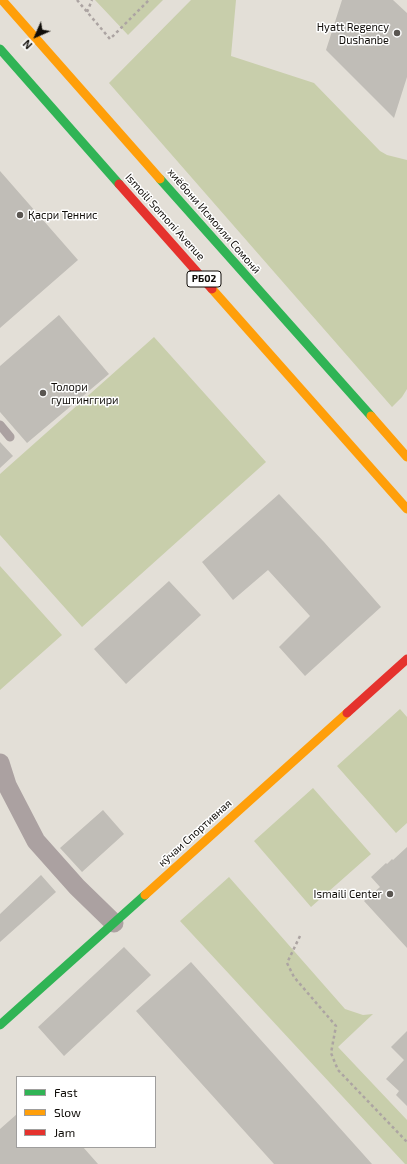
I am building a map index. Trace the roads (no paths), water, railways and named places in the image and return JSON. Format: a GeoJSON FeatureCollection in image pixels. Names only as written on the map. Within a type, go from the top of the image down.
{"type":"FeatureCollection","features":[{"type":"Feature","properties":{"kind":"main road","name":"хиёбони Исмоили Сомонӣ"},"geometry":{"type":"LineString","coordinates":[[2,0],[407,457]]}},
{"type":"Feature","properties":{"kind":"main road","name":"Ismoili Somoni Avenue"},"geometry":{"type":"LineString","coordinates":[[0,49],[407,509]]}},
{"type":"Feature","properties":{"kind":"main road","name":"кӯчаи Спортивная"},"geometry":{"type":"LineString","coordinates":[[0,1025],[407,660]]}},
{"type":"Feature","properties":{"kind":"street"},"geometry":{"type":"LineString","coordinates":[[0,763],[7,785],[36,841],[77,887],[114,922]]}},
{"type":"Feature","properties":{"kind":"lane"},"geometry":{"type":"LineString","coordinates":[[0,425],[10,437]]}},
{"type":"Feature","properties":{"kind":"place","name":"Hyatt Regency Dushanbe"},"geometry":{"type":"Point","coordinates":[397,33]}},
{"type":"Feature","properties":{"kind":"place","name":"Қасри Теннис"},"geometry":{"type":"Point","coordinates":[20,215]}},
{"type":"Feature","properties":{"kind":"place","name":"Толори гуштинггири"},"geometry":{"type":"Point","coordinates":[43,393]}},
{"type":"Feature","properties":{"kind":"place","name":"Ismaili Center"},"geometry":{"type":"Point","coordinates":[390,894]}}]}
